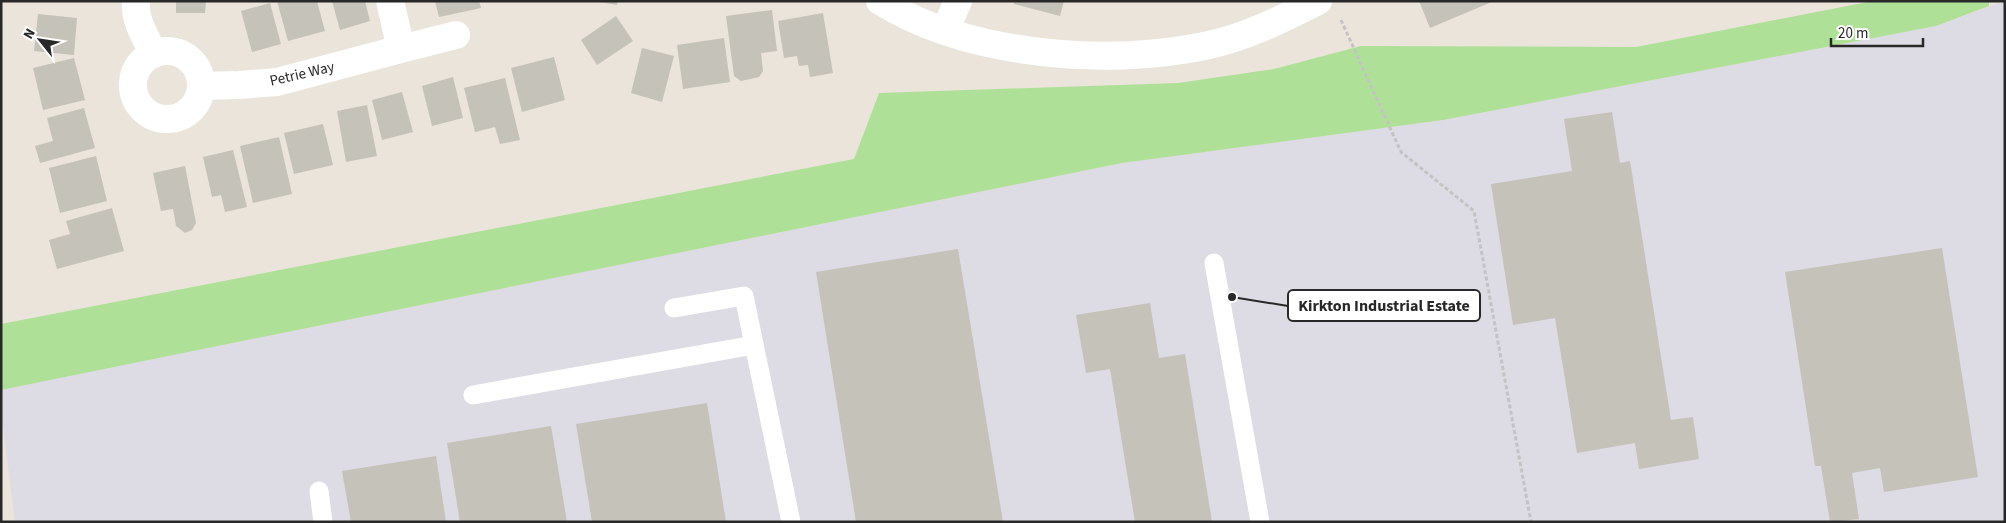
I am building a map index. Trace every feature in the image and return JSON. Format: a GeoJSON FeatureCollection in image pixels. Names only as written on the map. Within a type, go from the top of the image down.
{"type":"FeatureCollection","features":[{"type":"Feature","properties":{"kind":"street"},"geometry":{"type":"LineString","coordinates":[[136,1],[135,9],[138,20],[154,54]]}},
{"type":"Feature","properties":{"kind":"street"},"geometry":{"type":"LineString","coordinates":[[390,1],[401,49]]}},
{"type":"Feature","properties":{"kind":"street"},"geometry":{"type":"LineString","coordinates":[[880,1],[921,23],[995,44],[1042,52],[1100,56],[1143,54],[1209,45],[1264,28],[1318,1]]}},
{"type":"Feature","properties":{"kind":"street"},"geometry":{"type":"LineString","coordinates":[[945,31],[958,1]]}},
{"type":"Feature","properties":{"kind":"street","name":"Petrie Way"},"geometry":{"type":"LineString","coordinates":[[202,86],[277,82],[456,35]]}},
{"type":"Feature","properties":{"kind":"street"},"geometry":{"type":"LineString","coordinates":[[166,51],[176,52],[185,56],[198,70],[202,86],[198,100],[182,116],[172,119],[160,118],[150,114],[138,102],[133,87],[134,76],[139,66],[154,54],[166,51]]}},
{"type":"Feature","properties":{"kind":"lane"},"geometry":{"type":"LineString","coordinates":[[1214,264],[1260,522]]}},
{"type":"Feature","properties":{"kind":"lane"},"geometry":{"type":"LineString","coordinates":[[674,308],[744,296],[791,522]]}},
{"type":"Feature","properties":{"kind":"lane"},"geometry":{"type":"LineString","coordinates":[[473,395],[754,346]]}},
{"type":"Feature","properties":{"kind":"lane"},"geometry":{"type":"LineString","coordinates":[[319,491],[323,522]]}},
{"type":"Feature","properties":{"kind":"path"},"geometry":{"type":"LineString","coordinates":[[1340,19],[1401,152],[1474,211],[1531,522]]}},
{"type":"Feature","properties":{"kind":"shaded area"},"geometry":{"type":"Polygon","coordinates":[[[2005,1],[2005,522],[15,522],[1,411],[1,390],[1122,163],[1443,120],[1936,26],[2005,1]]]}},
{"type":"Feature","properties":{"kind":"green space"},"geometry":{"type":"Polygon","coordinates":[[[1873,1],[1989,1],[1989,6],[1936,26],[1443,120],[1122,163],[1,390],[1,324],[854,159],[879,93],[1178,83],[1274,69],[1361,46],[1636,47],[1873,1]]]}},
{"type":"Feature","properties":{"kind":"building"},"geometry":{"type":"Polygon","coordinates":[[[176,1],[206,1],[205,13],[176,13],[176,1]]]}},
{"type":"Feature","properties":{"kind":"building"},"geometry":{"type":"Polygon","coordinates":[[[277,1],[317,1],[325,31],[288,41],[277,1]]]}},
{"type":"Feature","properties":{"kind":"building"},"geometry":{"type":"Polygon","coordinates":[[[332,1],[365,1],[370,21],[340,30],[332,1]]]}},
{"type":"Feature","properties":{"kind":"building"},"geometry":{"type":"Polygon","coordinates":[[[435,1],[479,1],[481,8],[439,17],[435,1]]]}},
{"type":"Feature","properties":{"kind":"building"},"geometry":{"type":"Polygon","coordinates":[[[594,1],[618,1],[617,5],[594,1]]]}},
{"type":"Feature","properties":{"kind":"building"},"geometry":{"type":"Polygon","coordinates":[[[1014,1],[1064,1],[1060,16],[1014,4],[1014,1]]]}},
{"type":"Feature","properties":{"kind":"building"},"geometry":{"type":"Polygon","coordinates":[[[1419,1],[1494,1],[1430,28],[1419,1]]]}},
{"type":"Feature","properties":{"kind":"building"},"geometry":{"type":"Polygon","coordinates":[[[270,3],[281,44],[252,52],[241,11],[270,3]]]}},
{"type":"Feature","properties":{"kind":"building"},"geometry":{"type":"Polygon","coordinates":[[[772,10],[777,51],[761,53],[763,71],[759,77],[741,81],[734,76],[726,16],[772,10]]]}},
{"type":"Feature","properties":{"kind":"building"},"geometry":{"type":"Polygon","coordinates":[[[823,13],[833,73],[810,77],[808,65],[799,66],[797,56],[784,58],[778,21],[823,13]]]}},
{"type":"Feature","properties":{"kind":"building"},"geometry":{"type":"Polygon","coordinates":[[[38,14],[77,18],[74,55],[34,51],[38,14]]]}},
{"type":"Feature","properties":{"kind":"building"},"geometry":{"type":"Polygon","coordinates":[[[616,16],[633,41],[597,65],[581,40],[616,16]]]}},
{"type":"Feature","properties":{"kind":"building"},"geometry":{"type":"Polygon","coordinates":[[[724,38],[730,82],[683,89],[677,45],[724,38]]]}},
{"type":"Feature","properties":{"kind":"building"},"geometry":{"type":"Polygon","coordinates":[[[642,48],[674,56],[662,102],[631,93],[642,48]]]}},
{"type":"Feature","properties":{"kind":"building"},"geometry":{"type":"Polygon","coordinates":[[[554,57],[565,100],[522,112],[511,68],[554,57]]]}},
{"type":"Feature","properties":{"kind":"building"},"geometry":{"type":"Polygon","coordinates":[[[74,58],[85,100],[43,110],[33,68],[74,58]]]}},
{"type":"Feature","properties":{"kind":"building"},"geometry":{"type":"Polygon","coordinates":[[[453,77],[463,118],[432,126],[422,86],[453,77]]]}},
{"type":"Feature","properties":{"kind":"building"},"geometry":{"type":"Polygon","coordinates":[[[505,78],[520,140],[500,144],[495,127],[475,132],[464,88],[505,78]]]}},
{"type":"Feature","properties":{"kind":"building"},"geometry":{"type":"Polygon","coordinates":[[[402,92],[413,132],[382,140],[372,100],[402,92]]]}},
{"type":"Feature","properties":{"kind":"building"},"geometry":{"type":"Polygon","coordinates":[[[367,105],[377,156],[346,162],[337,111],[367,105]]]}},
{"type":"Feature","properties":{"kind":"building"},"geometry":{"type":"Polygon","coordinates":[[[84,108],[95,148],[40,163],[35,146],[53,141],[47,118],[84,108]]]}},
{"type":"Feature","properties":{"kind":"building"},"geometry":{"type":"Polygon","coordinates":[[[1612,112],[1620,163],[1630,161],[1671,420],[1693,417],[1699,459],[1639,469],[1635,443],[1577,453],[1555,318],[1513,325],[1491,184],[1572,171],[1564,119],[1612,112]]]}},
{"type":"Feature","properties":{"kind":"building"},"geometry":{"type":"Polygon","coordinates":[[[323,124],[333,165],[294,174],[284,133],[323,124]]]}},
{"type":"Feature","properties":{"kind":"building"},"geometry":{"type":"Polygon","coordinates":[[[279,137],[292,194],[253,203],[240,146],[279,137]]]}},
{"type":"Feature","properties":{"kind":"building"},"geometry":{"type":"Polygon","coordinates":[[[233,150],[247,207],[225,212],[221,195],[212,197],[203,157],[233,150]]]}},
{"type":"Feature","properties":{"kind":"building"},"geometry":{"type":"Polygon","coordinates":[[[96,156],[107,201],[60,213],[49,168],[96,156]]]}},
{"type":"Feature","properties":{"kind":"building"},"geometry":{"type":"Polygon","coordinates":[[[185,166],[196,223],[192,230],[185,233],[176,226],[173,209],[161,211],[153,173],[185,166]]]}},
{"type":"Feature","properties":{"kind":"building"},"geometry":{"type":"Polygon","coordinates":[[[112,208],[124,251],[57,269],[49,240],[70,234],[66,221],[112,208]]]}},
{"type":"Feature","properties":{"kind":"building"},"geometry":{"type":"Polygon","coordinates":[[[1942,248],[1978,477],[1884,492],[1880,468],[1852,473],[1859,519],[1830,522],[1821,466],[1815,466],[1785,272],[1942,248]]]}},
{"type":"Feature","properties":{"kind":"building"},"geometry":{"type":"Polygon","coordinates":[[[958,249],[1003,522],[856,522],[816,272],[958,249]]]}},
{"type":"Feature","properties":{"kind":"building"},"geometry":{"type":"Polygon","coordinates":[[[1150,303],[1159,358],[1185,354],[1212,522],[1135,522],[1110,369],[1086,373],[1076,315],[1150,303]]]}},
{"type":"Feature","properties":{"kind":"building"},"geometry":{"type":"Polygon","coordinates":[[[707,403],[726,522],[592,522],[576,424],[707,403]]]}},
{"type":"Feature","properties":{"kind":"building"},"geometry":{"type":"Polygon","coordinates":[[[551,426],[567,522],[460,522],[447,443],[551,426]]]}},
{"type":"Feature","properties":{"kind":"building"},"geometry":{"type":"Polygon","coordinates":[[[436,456],[446,522],[351,522],[342,471],[436,456]]]}},
{"type":"Feature","properties":{"kind":"place","name":"Kirkton Industrial Estate"},"geometry":{"type":"Point","coordinates":[1232,297]}}]}
